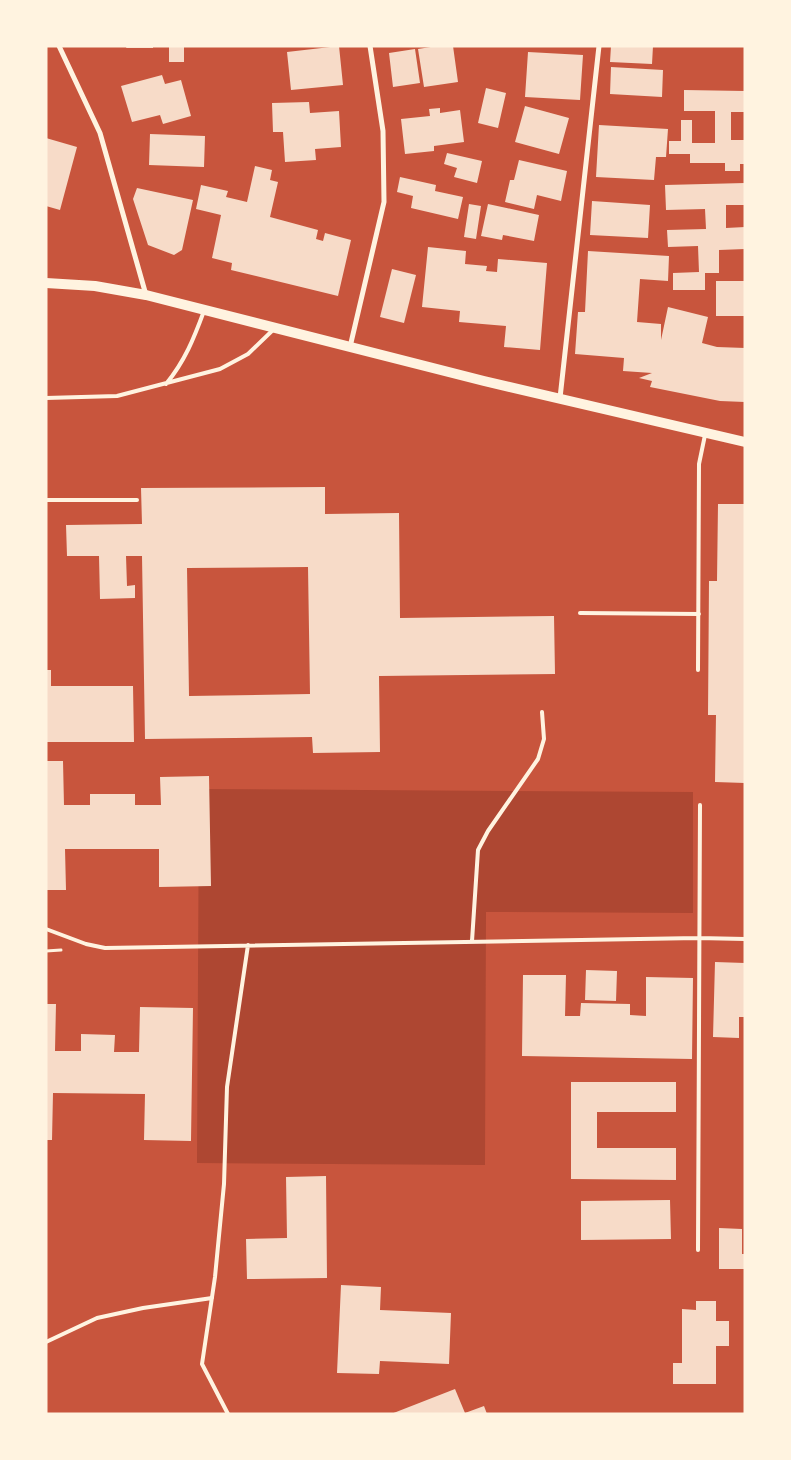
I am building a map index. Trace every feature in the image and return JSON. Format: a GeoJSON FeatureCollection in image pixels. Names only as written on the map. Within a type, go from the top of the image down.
{"type":"FeatureCollection","features":[{"type":"Feature","properties":{"kind":"main road"},"geometry":{"type":"LineString","coordinates":[[46,283],[95,286],[146,295],[350,347],[745,442]]}},
{"type":"Feature","properties":{"kind":"street"},"geometry":{"type":"LineString","coordinates":[[59,46],[100,133],[146,295]]}},
{"type":"Feature","properties":{"kind":"street"},"geometry":{"type":"LineString","coordinates":[[350,347],[384,202],[383,131],[370,46]]}},
{"type":"Feature","properties":{"kind":"street"},"geometry":{"type":"LineString","coordinates":[[560,398],[599,46]]}},
{"type":"Feature","properties":{"kind":"lane"},"geometry":{"type":"LineString","coordinates":[[166,384],[188,353],[204,309]]}},
{"type":"Feature","properties":{"kind":"lane"},"geometry":{"type":"LineString","coordinates":[[46,398],[117,396],[220,369],[238,362],[260,344],[274,328]]}},
{"type":"Feature","properties":{"kind":"lane"},"geometry":{"type":"LineString","coordinates":[[698,670],[699,464],[705,432]]}},
{"type":"Feature","properties":{"kind":"lane"},"geometry":{"type":"LineString","coordinates":[[46,500],[137,500]]}},
{"type":"Feature","properties":{"kind":"lane"},"geometry":{"type":"LineString","coordinates":[[580,613],[698,614]]}},
{"type":"Feature","properties":{"kind":"lane"},"geometry":{"type":"LineString","coordinates":[[472,941],[478,850],[488,831],[538,759],[544,739],[542,712]]}},
{"type":"Feature","properties":{"kind":"lane"},"geometry":{"type":"LineString","coordinates":[[698,1250],[700,805]]}},
{"type":"Feature","properties":{"kind":"lane"},"geometry":{"type":"LineString","coordinates":[[46,929],[86,944],[105,948],[472,941],[745,939]]}},
{"type":"Feature","properties":{"kind":"lane"},"geometry":{"type":"LineString","coordinates":[[228,1414],[202,1364],[212,1298],[224,1184],[227,1087],[248,945]]}},
{"type":"Feature","properties":{"kind":"lane"},"geometry":{"type":"LineString","coordinates":[[46,1342],[97,1318],[143,1308],[212,1298]]}},
{"type":"Feature","properties":{"kind":"shaded area"},"geometry":{"type":"Polygon","coordinates":[[[199,789],[693,792],[693,913],[486,912],[485,1165],[197,1163],[199,789]]]}},
{"type":"Feature","properties":{"kind":"building"},"geometry":{"type":"Polygon","coordinates":[[[127,46],[153,46],[153,48],[126,48],[127,46]]]}},
{"type":"Feature","properties":{"kind":"building"},"geometry":{"type":"Polygon","coordinates":[[[169,46],[184,46],[184,62],[169,62],[169,46]]]}},
{"type":"Feature","properties":{"kind":"building"},"geometry":{"type":"Polygon","coordinates":[[[339,46],[343,85],[291,90],[287,52],[339,46]]]}},
{"type":"Feature","properties":{"kind":"building"},"geometry":{"type":"Polygon","coordinates":[[[453,46],[458,82],[424,87],[418,49],[453,46]]]}},
{"type":"Feature","properties":{"kind":"building"},"geometry":{"type":"Polygon","coordinates":[[[611,46],[653,46],[652,64],[610,62],[611,46]]]}},
{"type":"Feature","properties":{"kind":"building"},"geometry":{"type":"Polygon","coordinates":[[[415,49],[420,83],[393,87],[389,53],[415,49]]]}},
{"type":"Feature","properties":{"kind":"building"},"geometry":{"type":"Polygon","coordinates":[[[528,52],[583,55],[580,100],[525,97],[528,52]]]}},
{"type":"Feature","properties":{"kind":"building"},"geometry":{"type":"Polygon","coordinates":[[[611,67],[663,70],[662,97],[610,94],[611,67]]]}},
{"type":"Feature","properties":{"kind":"building"},"geometry":{"type":"Polygon","coordinates":[[[162,75],[165,84],[181,80],[191,116],[163,124],[160,115],[132,122],[121,86],[162,75]]]}},
{"type":"Feature","properties":{"kind":"building"},"geometry":{"type":"Polygon","coordinates":[[[486,88],[506,93],[498,128],[478,123],[486,88]]]}},
{"type":"Feature","properties":{"kind":"building"},"geometry":{"type":"Polygon","coordinates":[[[684,90],[745,91],[745,112],[731,112],[731,140],[745,140],[745,164],[740,164],[740,171],[725,171],[725,163],[690,163],[690,154],[669,154],[669,141],[681,141],[681,120],[692,120],[692,143],[715,143],[715,111],[684,111],[684,90]]]}},
{"type":"Feature","properties":{"kind":"building"},"geometry":{"type":"Polygon","coordinates":[[[309,102],[310,113],[339,111],[341,147],[315,149],[316,160],[285,162],[283,132],[273,132],[272,103],[309,102]]]}},
{"type":"Feature","properties":{"kind":"building"},"geometry":{"type":"Polygon","coordinates":[[[525,106],[569,118],[559,154],[515,142],[525,106]]]}},
{"type":"Feature","properties":{"kind":"building"},"geometry":{"type":"Polygon","coordinates":[[[440,108],[440,113],[460,110],[464,142],[434,146],[434,151],[405,154],[401,119],[430,116],[429,109],[440,108]]]}},
{"type":"Feature","properties":{"kind":"building"},"geometry":{"type":"Polygon","coordinates":[[[599,125],[668,129],[666,157],[656,157],[654,180],[596,177],[599,125]]]}},
{"type":"Feature","properties":{"kind":"building"},"geometry":{"type":"Polygon","coordinates":[[[150,134],[205,136],[204,167],[149,165],[150,134]]]}},
{"type":"Feature","properties":{"kind":"building"},"geometry":{"type":"Polygon","coordinates":[[[46,138],[77,147],[60,210],[46,206],[46,138]]]}},
{"type":"Feature","properties":{"kind":"building"},"geometry":{"type":"Polygon","coordinates":[[[447,153],[482,161],[477,183],[454,177],[457,168],[444,164],[447,153]]]}},
{"type":"Feature","properties":{"kind":"building"},"geometry":{"type":"Polygon","coordinates":[[[519,160],[567,171],[561,201],[537,195],[534,209],[505,202],[510,180],[514,180],[519,160]]]}},
{"type":"Feature","properties":{"kind":"building"},"geometry":{"type":"Polygon","coordinates":[[[255,166],[272,170],[270,180],[278,182],[270,217],[318,230],[316,239],[323,241],[325,233],[351,240],[338,296],[231,270],[232,263],[212,258],[221,215],[196,209],[201,185],[228,191],[226,197],[247,202],[255,166]]]}},
{"type":"Feature","properties":{"kind":"building"},"geometry":{"type":"Polygon","coordinates":[[[400,177],[436,185],[435,191],[463,197],[458,219],[411,208],[413,196],[397,192],[400,177]]]}},
{"type":"Feature","properties":{"kind":"building"},"geometry":{"type":"Polygon","coordinates":[[[745,183],[745,205],[726,205],[726,228],[745,227],[745,249],[719,250],[719,273],[705,273],[705,290],[673,290],[673,273],[699,272],[698,246],[668,247],[667,230],[706,229],[705,209],[666,210],[665,185],[745,183]]]}},
{"type":"Feature","properties":{"kind":"building"},"geometry":{"type":"Polygon","coordinates":[[[137,188],[193,200],[182,250],[174,255],[148,245],[133,199],[137,188]]]}},
{"type":"Feature","properties":{"kind":"building"},"geometry":{"type":"Polygon","coordinates":[[[592,201],[650,205],[648,238],[590,235],[592,201]]]}},
{"type":"Feature","properties":{"kind":"building"},"geometry":{"type":"Polygon","coordinates":[[[469,204],[481,206],[476,239],[464,237],[469,204]]]}},
{"type":"Feature","properties":{"kind":"building"},"geometry":{"type":"Polygon","coordinates":[[[488,204],[539,215],[534,241],[503,235],[502,240],[481,236],[488,204]]]}},
{"type":"Feature","properties":{"kind":"building"},"geometry":{"type":"Polygon","coordinates":[[[428,247],[466,251],[465,264],[487,266],[486,271],[497,272],[498,259],[547,263],[540,350],[504,347],[506,326],[459,322],[460,311],[422,307],[428,247]]]}},
{"type":"Feature","properties":{"kind":"building"},"geometry":{"type":"Polygon","coordinates":[[[588,251],[669,256],[668,281],[640,279],[637,322],[661,324],[661,340],[668,307],[708,317],[702,343],[717,347],[745,348],[745,402],[720,401],[650,387],[652,381],[639,378],[652,373],[623,371],[624,358],[575,354],[578,312],[585,312],[588,251]]]}},
{"type":"Feature","properties":{"kind":"building"},"geometry":{"type":"Polygon","coordinates":[[[392,269],[416,275],[404,323],[380,317],[392,269]]]}},
{"type":"Feature","properties":{"kind":"building"},"geometry":{"type":"Polygon","coordinates":[[[716,281],[745,281],[745,316],[716,316],[716,281]]]}},
{"type":"Feature","properties":{"kind":"building"},"geometry":{"type":"Polygon","coordinates":[[[325,487],[325,514],[399,513],[400,618],[554,616],[555,674],[379,676],[380,752],[313,753],[312,737],[145,739],[142,556],[126,556],[127,586],[135,585],[135,598],[100,599],[99,556],[67,556],[66,525],[142,524],[141,488],[325,487]],[[308,567],[187,568],[189,696],[310,694],[308,567]]]}},
{"type":"Feature","properties":{"kind":"building"},"geometry":{"type":"Polygon","coordinates":[[[718,504],[745,504],[745,783],[715,782],[716,715],[708,715],[709,581],[717,581],[718,504]]]}},
{"type":"Feature","properties":{"kind":"building"},"geometry":{"type":"Polygon","coordinates":[[[46,670],[51,670],[51,686],[133,686],[134,742],[46,742],[46,670]]]}},
{"type":"Feature","properties":{"kind":"building"},"geometry":{"type":"Polygon","coordinates":[[[46,761],[63,761],[64,805],[90,805],[90,794],[135,794],[135,805],[161,805],[160,777],[209,776],[211,886],[159,887],[159,849],[65,849],[66,890],[46,890],[46,761]]]}},
{"type":"Feature","properties":{"kind":"building"},"geometry":{"type":"Polygon","coordinates":[[[715,962],[745,963],[745,1017],[739,1017],[739,1038],[713,1037],[715,962]]]}},
{"type":"Feature","properties":{"kind":"building"},"geometry":{"type":"Polygon","coordinates":[[[586,970],[617,971],[616,1001],[585,1000],[586,970]]]}},
{"type":"Feature","properties":{"kind":"building"},"geometry":{"type":"Polygon","coordinates":[[[523,975],[566,975],[565,1016],[580,1016],[581,1003],[630,1004],[630,1015],[646,1016],[646,977],[693,978],[692,1059],[522,1056],[523,975]]]}},
{"type":"Feature","properties":{"kind":"building"},"geometry":{"type":"Polygon","coordinates":[[[46,1004],[56,1004],[55,1051],[81,1051],[81,1034],[115,1035],[114,1052],[139,1052],[140,1007],[193,1008],[191,1141],[144,1140],[145,1094],[53,1093],[52,1140],[46,1140],[46,1004]]]}},
{"type":"Feature","properties":{"kind":"building"},"geometry":{"type":"Polygon","coordinates":[[[571,1082],[676,1082],[676,1112],[597,1112],[597,1148],[676,1148],[676,1180],[571,1179],[571,1082]]]}},
{"type":"Feature","properties":{"kind":"building"},"geometry":{"type":"Polygon","coordinates":[[[326,1176],[327,1278],[247,1279],[246,1239],[287,1238],[286,1177],[326,1176]]]}},
{"type":"Feature","properties":{"kind":"building"},"geometry":{"type":"Polygon","coordinates":[[[670,1200],[671,1239],[581,1240],[581,1201],[670,1200]]]}},
{"type":"Feature","properties":{"kind":"building"},"geometry":{"type":"Polygon","coordinates":[[[719,1228],[742,1229],[742,1254],[745,1254],[745,1269],[719,1269],[719,1228]]]}},
{"type":"Feature","properties":{"kind":"building"},"geometry":{"type":"Polygon","coordinates":[[[341,1285],[381,1287],[380,1310],[451,1313],[449,1364],[380,1361],[379,1374],[337,1373],[341,1285]]]}},
{"type":"Feature","properties":{"kind":"building"},"geometry":{"type":"Polygon","coordinates":[[[696,1301],[716,1301],[716,1321],[729,1321],[729,1346],[716,1346],[716,1384],[673,1384],[673,1363],[682,1363],[682,1309],[696,1310],[696,1301]]]}},
{"type":"Feature","properties":{"kind":"building"},"geometry":{"type":"Polygon","coordinates":[[[455,1389],[465,1413],[484,1406],[487,1414],[391,1414],[455,1389]]]}}]}
